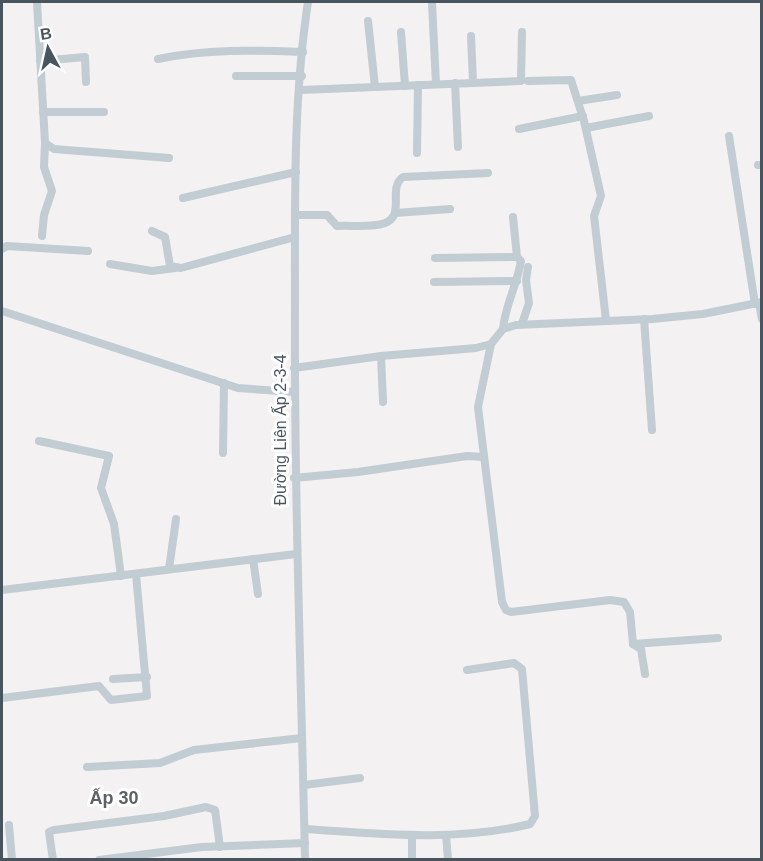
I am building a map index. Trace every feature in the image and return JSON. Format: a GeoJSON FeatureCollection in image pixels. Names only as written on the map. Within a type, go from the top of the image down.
{"type":"FeatureCollection","features":[{"type":"Feature","properties":{"kind":"street"},"geometry":{"type":"LineString","coordinates":[[38,2],[45,143],[44,167],[52,191],[44,215],[42,236]]}},
{"type":"Feature","properties":{"kind":"street","name":"Đường Liên Ấp 2-3-4"},"geometry":{"type":"LineString","coordinates":[[305,860],[294,478],[294,368],[296,172],[308,2]]}},
{"type":"Feature","properties":{"kind":"street"},"geometry":{"type":"LineString","coordinates":[[432,3],[436,84]]}},
{"type":"Feature","properties":{"kind":"street"},"geometry":{"type":"LineString","coordinates":[[368,21],[375,87]]}},
{"type":"Feature","properties":{"kind":"street"},"geometry":{"type":"LineString","coordinates":[[401,32],[405,86]]}},
{"type":"Feature","properties":{"kind":"street"},"geometry":{"type":"LineString","coordinates":[[301,90],[521,81],[522,32]]}},
{"type":"Feature","properties":{"kind":"street"},"geometry":{"type":"LineString","coordinates":[[471,36],[473,82]]}},
{"type":"Feature","properties":{"kind":"street"},"geometry":{"type":"LineString","coordinates":[[158,59],[188,52],[254,50],[303,52]]}},
{"type":"Feature","properties":{"kind":"street"},"geometry":{"type":"LineString","coordinates":[[40,61],[85,57],[86,82]]}},
{"type":"Feature","properties":{"kind":"street"},"geometry":{"type":"LineString","coordinates":[[236,76],[302,76]]}},
{"type":"Feature","properties":{"kind":"street"},"geometry":{"type":"LineString","coordinates":[[528,81],[571,80],[583,116],[601,196],[594,216],[606,321]]}},
{"type":"Feature","properties":{"kind":"street"},"geometry":{"type":"LineString","coordinates":[[456,83],[458,147]]}},
{"type":"Feature","properties":{"kind":"street"},"geometry":{"type":"LineString","coordinates":[[417,153],[418,85]]}},
{"type":"Feature","properties":{"kind":"street"},"geometry":{"type":"LineString","coordinates":[[578,101],[617,95]]}},
{"type":"Feature","properties":{"kind":"street"},"geometry":{"type":"LineString","coordinates":[[43,112],[104,112]]}},
{"type":"Feature","properties":{"kind":"street"},"geometry":{"type":"LineString","coordinates":[[519,129],[583,116]]}},
{"type":"Feature","properties":{"kind":"street"},"geometry":{"type":"LineString","coordinates":[[586,128],[649,116]]}},
{"type":"Feature","properties":{"kind":"street"},"geometry":{"type":"LineString","coordinates":[[729,136],[762,319]]}},
{"type":"Feature","properties":{"kind":"street"},"geometry":{"type":"LineString","coordinates":[[45,143],[54,149],[169,158]]}},
{"type":"Feature","properties":{"kind":"street"},"geometry":{"type":"LineString","coordinates":[[183,198],[296,172]]}},
{"type":"Feature","properties":{"kind":"street"},"geometry":{"type":"LineString","coordinates":[[295,215],[327,215],[337,226],[381,224],[389,221],[395,213],[396,185],[403,177],[488,173]]}},
{"type":"Feature","properties":{"kind":"street"},"geometry":{"type":"LineString","coordinates":[[395,213],[450,209]]}},
{"type":"Feature","properties":{"kind":"street"},"geometry":{"type":"LineString","coordinates":[[513,217],[517,257],[521,261],[517,281],[504,315],[503,329],[491,344],[478,407],[502,602],[506,610],[610,600],[624,602],[628,605],[630,612],[633,644]]}},
{"type":"Feature","properties":{"kind":"street"},"geometry":{"type":"LineString","coordinates":[[152,231],[165,237],[170,266],[176,268]]}},
{"type":"Feature","properties":{"kind":"street"},"geometry":{"type":"LineString","coordinates":[[110,264],[152,271],[176,268],[233,256],[295,237]]}},
{"type":"Feature","properties":{"kind":"street"},"geometry":{"type":"LineString","coordinates":[[2,249],[7,246],[88,251]]}},
{"type":"Feature","properties":{"kind":"street"},"geometry":{"type":"LineString","coordinates":[[435,258],[517,257]]}},
{"type":"Feature","properties":{"kind":"street"},"geometry":{"type":"LineString","coordinates":[[522,324],[530,303],[526,280],[528,267]]}},
{"type":"Feature","properties":{"kind":"street"},"geometry":{"type":"LineString","coordinates":[[434,282],[517,281]]}},
{"type":"Feature","properties":{"kind":"street"},"geometry":{"type":"LineString","coordinates":[[503,329],[522,324],[703,314],[759,303]]}},
{"type":"Feature","properties":{"kind":"street"},"geometry":{"type":"LineString","coordinates":[[2,311],[224,383],[261,392],[294,392]]}},
{"type":"Feature","properties":{"kind":"street"},"geometry":{"type":"LineString","coordinates":[[644,319],[652,430]]}},
{"type":"Feature","properties":{"kind":"street"},"geometry":{"type":"LineString","coordinates":[[294,368],[491,344]]}},
{"type":"Feature","properties":{"kind":"street"},"geometry":{"type":"LineString","coordinates":[[381,356],[383,402]]}},
{"type":"Feature","properties":{"kind":"street"},"geometry":{"type":"LineString","coordinates":[[223,453],[224,383]]}},
{"type":"Feature","properties":{"kind":"street"},"geometry":{"type":"LineString","coordinates":[[39,441],[109,456],[101,488],[114,524],[121,576]]}},
{"type":"Feature","properties":{"kind":"street"},"geometry":{"type":"LineString","coordinates":[[294,478],[358,472],[467,456],[483,457]]}},
{"type":"Feature","properties":{"kind":"street"},"geometry":{"type":"LineString","coordinates":[[169,570],[176,519]]}},
{"type":"Feature","properties":{"kind":"street"},"geometry":{"type":"LineString","coordinates":[[2,590],[296,554]]}},
{"type":"Feature","properties":{"kind":"street"},"geometry":{"type":"LineString","coordinates":[[253,559],[258,594]]}},
{"type":"Feature","properties":{"kind":"street"},"geometry":{"type":"LineString","coordinates":[[2,698],[99,686],[111,700],[147,696],[136,574]]}},
{"type":"Feature","properties":{"kind":"street"},"geometry":{"type":"LineString","coordinates":[[633,644],[717,638]]}},
{"type":"Feature","properties":{"kind":"street"},"geometry":{"type":"LineString","coordinates":[[633,644],[641,649],[645,674]]}},
{"type":"Feature","properties":{"kind":"street"},"geometry":{"type":"LineString","coordinates":[[305,829],[446,835],[505,830],[530,824],[535,816],[532,754],[521,667],[514,663],[467,670]]}},
{"type":"Feature","properties":{"kind":"street"},"geometry":{"type":"LineString","coordinates":[[113,679],[147,677]]}},
{"type":"Feature","properties":{"kind":"street"},"geometry":{"type":"LineString","coordinates":[[87,767],[159,763],[194,750],[302,738]]}},
{"type":"Feature","properties":{"kind":"street"},"geometry":{"type":"LineString","coordinates":[[304,785],[360,778]]}},
{"type":"Feature","properties":{"kind":"street"},"geometry":{"type":"LineString","coordinates":[[53,860],[49,832],[54,830],[164,816],[207,807],[215,810],[220,847]]}},
{"type":"Feature","properties":{"kind":"street"},"geometry":{"type":"LineString","coordinates":[[9,825],[12,860]]}},
{"type":"Feature","properties":{"kind":"street"},"geometry":{"type":"LineString","coordinates":[[412,835],[412,860]]}},
{"type":"Feature","properties":{"kind":"street"},"geometry":{"type":"LineString","coordinates":[[446,835],[448,860]]}},
{"type":"Feature","properties":{"kind":"street"},"geometry":{"type":"LineString","coordinates":[[99,860],[220,847],[305,843]]}},
{"type":"Feature","properties":{"kind":"street"},"geometry":{"type":"LineString","coordinates":[[155,860],[165,852]]}},
{"type":"Feature","properties":{"kind":"district","name":"Ấp 30"},"geometry":{"type":"Point","coordinates":[114,798]}}]}
